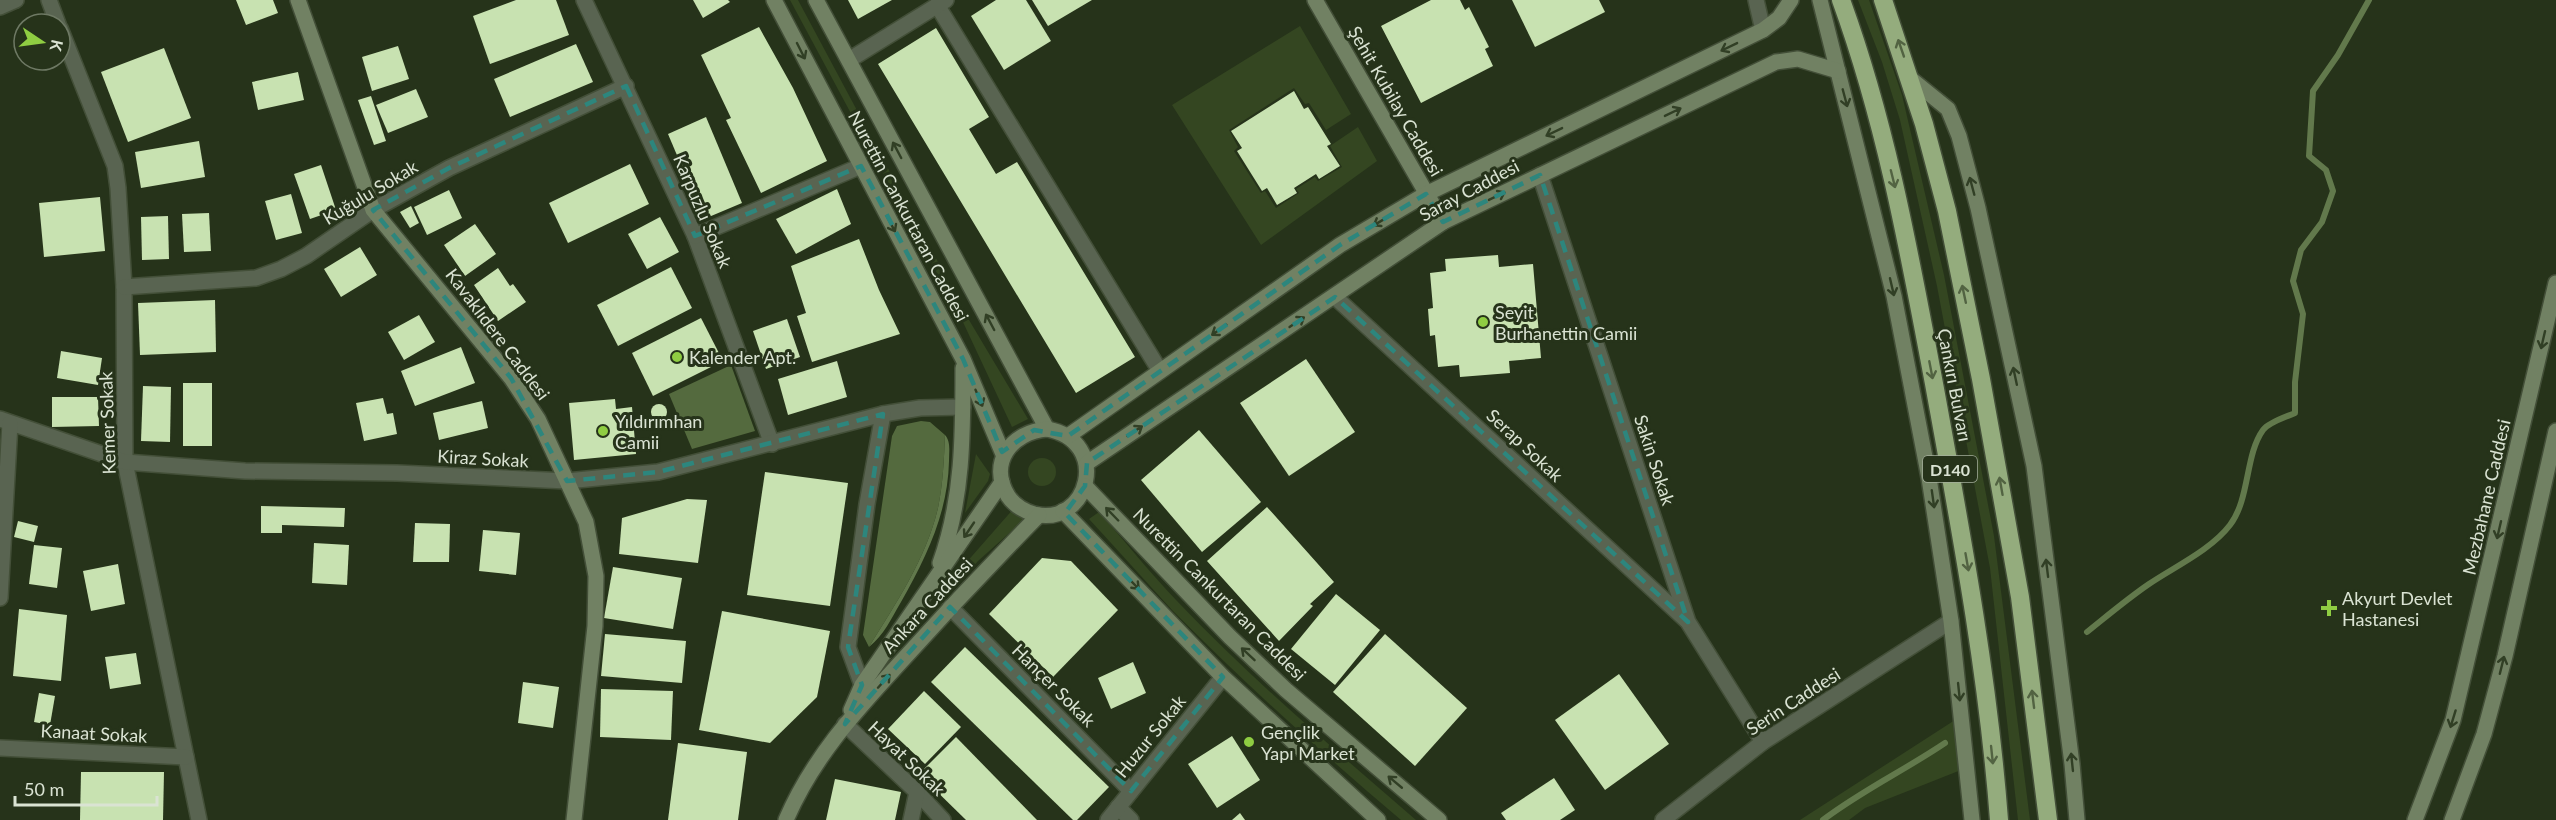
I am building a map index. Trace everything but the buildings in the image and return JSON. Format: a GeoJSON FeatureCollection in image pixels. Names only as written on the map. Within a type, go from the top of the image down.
{"type":"FeatureCollection","features":[{"type":"Feature","properties":{"kind":"highway","name":"Çankırı Bulvarı"},"geometry":{"type":"LineString","coordinates":[[1841,0],[1868,77],[1899,206],[1974,599],[1999,820]]}},
{"type":"Feature","properties":{"kind":"highway","name":"Çankırı Bulvarı"},"geometry":{"type":"LineString","coordinates":[[1883,0],[1911,79],[1947,211],[2002,491],[2020,597],[2048,820]]}},
{"type":"Feature","properties":{"kind":"street"},"geometry":{"type":"LineString","coordinates":[[0,7],[16,0]]}},
{"type":"Feature","properties":{"kind":"street","name":"Kavaklıdere Caddesi"},"geometry":{"type":"LineString","coordinates":[[298,0],[373,210],[511,378],[538,419],[586,522],[596,576],[595,626],[574,820]]}},
{"type":"Feature","properties":{"kind":"street","name":"Karpuzlu Sokak"},"geometry":{"type":"LineString","coordinates":[[584,0],[695,236],[772,444]]}},
{"type":"Feature","properties":{"kind":"street","name":"Nurettin Cankurtaran Caddesi"},"geometry":{"type":"LineString","coordinates":[[774,0],[963,359],[1003,454]]}},
{"type":"Feature","properties":{"kind":"street","name":"Nurettin Cankurtaran Caddesi"},"geometry":{"type":"LineString","coordinates":[[816,0],[1047,429]]}},
{"type":"Feature","properties":{"kind":"street","name":"Şehit Kubilay Caddesi"},"geometry":{"type":"LineString","coordinates":[[1315,0],[1443,222]]}},
{"type":"Feature","properties":{"kind":"street"},"geometry":{"type":"LineString","coordinates":[[1756,0],[1763,30]]}},
{"type":"Feature","properties":{"kind":"street","name":"Saray Caddesi"},"geometry":{"type":"LineString","coordinates":[[1068,436],[1340,245],[1426,194],[1763,30],[1779,18],[1791,0]]}},
{"type":"Feature","properties":{"kind":"street"},"geometry":{"type":"LineString","coordinates":[[1820,0],[1894,296],[1929,478],[1951,621],[1972,820]]}},
{"type":"Feature","properties":{"kind":"street"},"geometry":{"type":"LineString","coordinates":[[849,60],[942,3],[1160,371]]}},
{"type":"Feature","properties":{"kind":"street","name":"Kemer Sokak"},"geometry":{"type":"LineString","coordinates":[[72,58],[115,166],[124,287],[125,462],[199,820]]}},
{"type":"Feature","properties":{"kind":"street","name":"Saray Caddesi"},"geometry":{"type":"LineString","coordinates":[[1087,463],[1443,222],[1776,62],[1798,59],[1838,70]]}},
{"type":"Feature","properties":{"kind":"street"},"geometry":{"type":"LineString","coordinates":[[1911,79],[1948,109],[1959,136],[1981,220],[2034,466],[2077,820]]}},
{"type":"Feature","properties":{"kind":"street","name":"Kuğulu Sokak"},"geometry":{"type":"LineString","coordinates":[[124,287],[256,278],[281,269],[306,256],[373,210],[449,168],[626,86]]}},
{"type":"Feature","properties":{"kind":"street"},"geometry":{"type":"LineString","coordinates":[[695,236],[861,166]]}},
{"type":"Feature","properties":{"kind":"street","name":"Sakin Sokak"},"geometry":{"type":"LineString","coordinates":[[1540,176],[1688,622],[1763,742]]}},
{"type":"Feature","properties":{"kind":"street","name":"Mezbahane Caddesi"},"geometry":{"type":"LineString","coordinates":[[2415,820],[2453,720],[2556,283]]}},
{"type":"Feature","properties":{"kind":"street","name":"Serap Sokak"},"geometry":{"type":"LineString","coordinates":[[1335,297],[1688,622]]}},
{"type":"Feature","properties":{"kind":"street","name":"Ankara Caddesi"},"geometry":{"type":"LineString","coordinates":[[931,586],[947,542],[961,472],[963,359]]}},
{"type":"Feature","properties":{"kind":"street","name":"Kiraz Sokak"},"geometry":{"type":"LineString","coordinates":[[5,421],[125,462],[224,470],[398,473],[567,481],[658,472],[883,414],[920,408],[963,407]]}},
{"type":"Feature","properties":{"kind":"street"},"geometry":{"type":"LineString","coordinates":[[862,685],[848,647],[867,504],[883,414]]}},
{"type":"Feature","properties":{"kind":"street"},"geometry":{"type":"LineString","coordinates":[[0,598],[5,421]]}},
{"type":"Feature","properties":{"kind":"street"},"geometry":{"type":"LineString","coordinates":[[1047,429],[1068,436],[1077,443],[1087,463],[1085,486],[1080,496],[1063,511],[1053,515],[1039,515],[1018,506],[1009,498],[1002,482],[1003,454],[1021,435],[1034,430],[1047,429]]}},
{"type":"Feature","properties":{"kind":"street"},"geometry":{"type":"LineString","coordinates":[[2452,820],[2484,734],[2505,656],[2556,431]]}},
{"type":"Feature","properties":{"kind":"street","name":"Ankara Caddesi"},"geometry":{"type":"LineString","coordinates":[[844,724],[862,685],[1002,482]]}},
{"type":"Feature","properties":{"kind":"street","name":"Nurettin Cankurtaran Caddesi"},"geometry":{"type":"LineString","coordinates":[[1085,486],[1230,637],[1270,675],[1439,820]]}},
{"type":"Feature","properties":{"kind":"street"},"geometry":{"type":"LineString","coordinates":[[1063,511],[1223,677],[1378,820]]}},
{"type":"Feature","properties":{"kind":"street","name":"Ankara Caddesi"},"geometry":{"type":"LineString","coordinates":[[786,820],[814,765],[844,724],[950,607],[1039,515]]}},
{"type":"Feature","properties":{"kind":"street","name":"Hançer Sokak"},"geometry":{"type":"LineString","coordinates":[[950,607],[1131,790]]}},
{"type":"Feature","properties":{"kind":"street","name":"Serin Caddesi"},"geometry":{"type":"LineString","coordinates":[[1663,820],[1763,742],[1951,621]]}},
{"type":"Feature","properties":{"kind":"street","name":"Huzur Sokak"},"geometry":{"type":"LineString","coordinates":[[1108,820],[1223,677]]}},
{"type":"Feature","properties":{"kind":"street","name":"Hayat Sokak"},"geometry":{"type":"LineString","coordinates":[[844,724],[943,820]]}},
{"type":"Feature","properties":{"kind":"street","name":"Kanaat Sokak"},"geometry":{"type":"LineString","coordinates":[[0,748],[186,757]]}},
{"type":"Feature","properties":{"kind":"street"},"geometry":{"type":"LineString","coordinates":[[911,820],[916,792]]}},
{"type":"Feature","properties":{"kind":"street"},"geometry":{"type":"LineString","coordinates":[[1118,807],[1131,820]]}},
{"type":"Feature","properties":{"kind":"highlighted area"},"geometry":{"type":"Polygon","coordinates":[[[626,86],[695,236],[861,166],[963,359],[1002,452],[1034,430],[1068,436],[1340,245],[1426,194],[1443,222],[1540,175],[1688,622],[1335,297],[1087,463],[1085,486],[1065,513],[1223,677],[1131,791],[950,607],[845,724],[862,685],[848,647],[883,414],[658,472],[567,481],[511,378],[373,210],[449,168],[626,86]]]}},
{"type":"Feature","properties":{"kind":"shaded area"},"geometry":{"type":"Polygon","coordinates":[[[790,0],[798,0],[969,320],[1028,419],[1012,427],[962,320],[790,0]]]}},
{"type":"Feature","properties":{"kind":"shaded area"},"geometry":{"type":"Polygon","coordinates":[[[1858,0],[1869,0],[1902,95],[1944,275],[1994,536],[2030,820],[2018,820],[1990,568],[1937,286],[1900,120],[1882,62],[1858,0]]]}},
{"type":"Feature","properties":{"kind":"shaded area"},"geometry":{"type":"Polygon","coordinates":[[[1300,26],[1351,114],[1326,130],[1309,103],[1305,104],[1294,88],[1229,130],[1238,147],[1234,151],[1261,193],[1265,191],[1276,208],[1299,193],[1296,189],[1315,177],[1318,181],[1342,167],[1330,146],[1358,127],[1377,161],[1261,245],[1172,105],[1300,26]]]}},
{"type":"Feature","properties":{"kind":"shaded area"},"geometry":{"type":"Polygon","coordinates":[[[731,365],[755,431],[692,449],[669,394],[731,365]]]}},
{"type":"Feature","properties":{"kind":"shaded area"},"geometry":{"type":"Polygon","coordinates":[[[921,421],[930,422],[945,435],[938,508],[918,563],[869,647],[863,635],[892,436],[897,426],[921,421]]]}},
{"type":"Feature","properties":{"kind":"shaded area"},"geometry":{"type":"Polygon","coordinates":[[[945,435],[949,447],[948,480],[945,499],[934,534],[919,569],[890,621],[869,647],[909,580],[933,527],[941,490],[945,435]]]}},
{"type":"Feature","properties":{"kind":"shaded area"},"geometry":{"type":"Polygon","coordinates":[[[976,454],[990,474],[988,481],[965,513],[976,454]]]}},
{"type":"Feature","properties":{"kind":"shaded area"},"geometry":{"type":"Polygon","coordinates":[[[1042,458],[1052,462],[1056,472],[1052,482],[1042,486],[1032,482],[1028,472],[1032,462],[1042,458]]]}},
{"type":"Feature","properties":{"kind":"shaded area"},"geometry":{"type":"Polygon","coordinates":[[[1015,507],[1025,519],[978,561],[936,610],[933,608],[965,564],[1015,507]]]}},
{"type":"Feature","properties":{"kind":"shaded area"},"geometry":{"type":"Polygon","coordinates":[[[1099,512],[1205,630],[1294,713],[1416,820],[1401,820],[1227,665],[1172,610],[1089,519],[1099,512]]]}},
{"type":"Feature","properties":{"kind":"shaded area"},"geometry":{"type":"Polygon","coordinates":[[[1955,720],[1961,770],[1865,808],[1849,820],[1800,820],[1955,720]]]}},
{"type":"Feature","properties":{"kind":"waterway"},"geometry":{"type":"LineString","coordinates":[[2087,632],[2141,590],[2203,550],[2222,534],[2230,525],[2241,503],[2253,452],[2263,430],[2273,422],[2295,413],[2295,382],[2303,314],[2293,281],[2301,250],[2322,222],[2333,191],[2326,170],[2309,156],[2313,91],[2338,55],[2369,0]]}},
{"type":"Feature","properties":{"kind":"waterway"},"geometry":{"type":"LineString","coordinates":[[1823,820],[1945,743]]}},
{"type":"Feature","properties":{"kind":"place","name":"Seyit Burhanettin Camii"},"geometry":{"type":"Point","coordinates":[1483,322]}},
{"type":"Feature","properties":{"kind":"place","name":"Kalender Apt."},"geometry":{"type":"Point","coordinates":[677,357]}},
{"type":"Feature","properties":{"kind":"place","name":"Yıldırımhan Camii"},"geometry":{"type":"Point","coordinates":[603,431]}},
{"type":"Feature","properties":{"kind":"place","name":"Akyurt Devlet Hastanesi"},"geometry":{"type":"Point","coordinates":[2329,608]}},
{"type":"Feature","properties":{"kind":"place","name":"Gençlik Yapı Market"},"geometry":{"type":"Point","coordinates":[1249,742]}}]}
